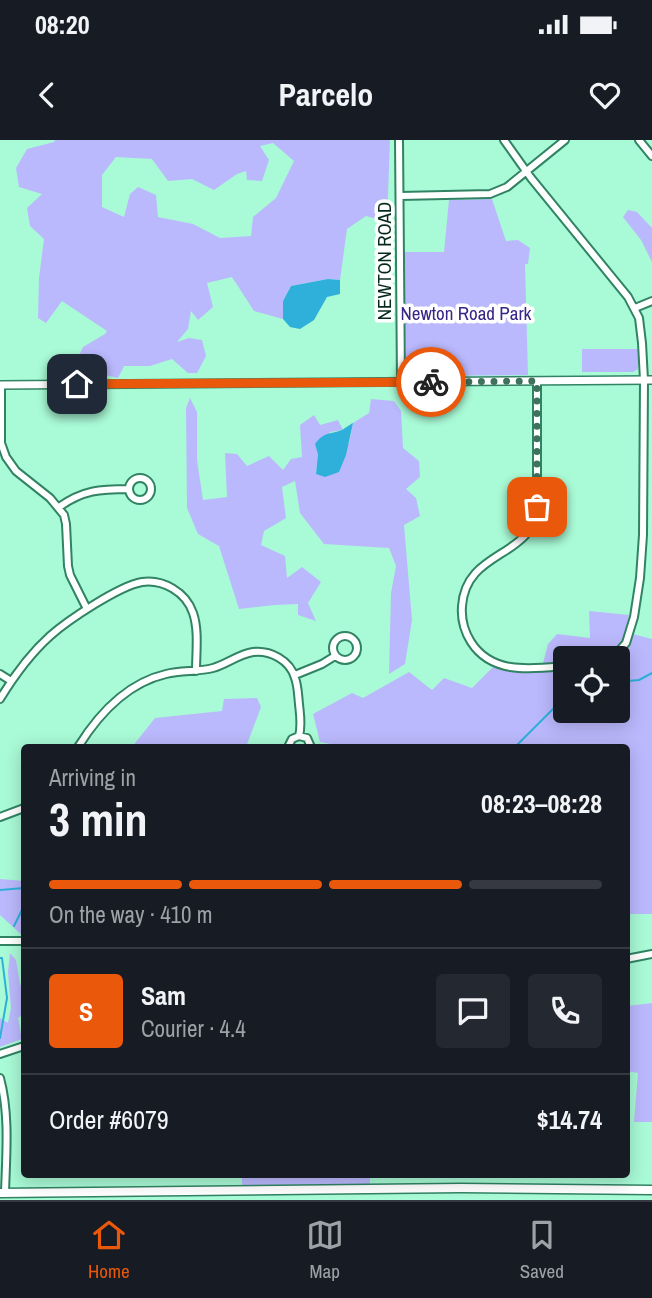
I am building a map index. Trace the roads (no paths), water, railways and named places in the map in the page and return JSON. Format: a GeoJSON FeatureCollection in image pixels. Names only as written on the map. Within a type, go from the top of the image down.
{"type":"FeatureCollection","features":[{"type":"Feature","properties":{"kind":"main road"},"geometry":{"type":"LineString","coordinates":[[3,1193],[461,1188],[652,1189]]}},
{"type":"Feature","properties":{"kind":"street","name":"NEWTON ROAD"},"geometry":{"type":"LineString","coordinates":[[399,140],[401,382]]}},
{"type":"Feature","properties":{"kind":"street"},"geometry":{"type":"LineString","coordinates":[[504,140],[526,172],[620,286],[635,308],[642,330],[648,380],[640,578],[630,634],[623,646]]}},
{"type":"Feature","properties":{"kind":"street"},"geometry":{"type":"LineString","coordinates":[[400,195],[490,194],[507,187],[565,140]]}},
{"type":"Feature","properties":{"kind":"street"},"geometry":{"type":"LineString","coordinates":[[639,140],[652,156]]}},
{"type":"Feature","properties":{"kind":"street"},"geometry":{"type":"LineString","coordinates":[[635,308],[652,301]]}},
{"type":"Feature","properties":{"kind":"street"},"geometry":{"type":"LineString","coordinates":[[87,609],[70,575],[66,524],[59,507],[3,459],[1,385],[648,380]]}},
{"type":"Feature","properties":{"kind":"street"},"geometry":{"type":"LineString","coordinates":[[537,381],[537,507],[534,523],[521,541],[488,561],[474,575],[464,593],[462,613],[470,641],[491,661],[519,669],[553,667]]}},
{"type":"Feature","properties":{"kind":"street"},"geometry":{"type":"LineString","coordinates":[[59,507],[76,495],[90,491],[129,489]]}},
{"type":"Feature","properties":{"kind":"street"},"geometry":{"type":"LineString","coordinates":[[0,699],[11,681],[49,637],[87,609],[129,586],[142,582],[169,586],[189,603],[196,626],[196,671]]}},
{"type":"Feature","properties":{"kind":"street"},"geometry":{"type":"LineString","coordinates":[[343,635],[355,640],[357,652],[352,658],[345,660],[335,656],[332,648],[335,639],[343,635]]}},
{"type":"Feature","properties":{"kind":"street"},"geometry":{"type":"LineString","coordinates":[[80,744],[110,706],[153,677],[215,668],[242,655],[261,652],[271,653],[280,659],[295,675],[301,726],[299,736]]}},
{"type":"Feature","properties":{"kind":"street"},"geometry":{"type":"LineString","coordinates":[[295,675],[335,656]]}},
{"type":"Feature","properties":{"kind":"street"},"geometry":{"type":"LineString","coordinates":[[0,674],[11,681]]}},
{"type":"Feature","properties":{"kind":"street"},"geometry":{"type":"LineString","coordinates":[[289,744],[292,738],[299,736],[307,738],[310,744]]}},
{"type":"Feature","properties":{"kind":"street"},"geometry":{"type":"LineString","coordinates":[[0,817],[21,809]]}},
{"type":"Feature","properties":{"kind":"street"},"geometry":{"type":"LineString","coordinates":[[0,941],[21,941]]}},
{"type":"Feature","properties":{"kind":"street"},"geometry":{"type":"LineString","coordinates":[[630,959],[652,954]]}},
{"type":"Feature","properties":{"kind":"street"},"geometry":{"type":"LineString","coordinates":[[0,1054],[21,1047]]}},
{"type":"Feature","properties":{"kind":"street"},"geometry":{"type":"LineString","coordinates":[[0,1078],[5,1111],[3,1193]]}},
{"type":"Feature","properties":{"kind":"waterway"},"geometry":{"type":"LineString","coordinates":[[630,681],[639,680],[652,673]]}},
{"type":"Feature","properties":{"kind":"waterway"},"geometry":{"type":"LineString","coordinates":[[518,744],[553,709]]}},
{"type":"Feature","properties":{"kind":"waterway"},"geometry":{"type":"LineString","coordinates":[[0,890],[21,888]]}},
{"type":"Feature","properties":{"kind":"waterway"},"geometry":{"type":"LineString","coordinates":[[14,926],[21,912]]}},
{"type":"Feature","properties":{"kind":"waterway"},"geometry":{"type":"LineString","coordinates":[[0,958],[7,998],[0,1038]]}},
{"type":"Feature","properties":{"kind":"park label","name":"Newton Road Park"},"geometry":{"type":"Point","coordinates":[466,313]}}]}
